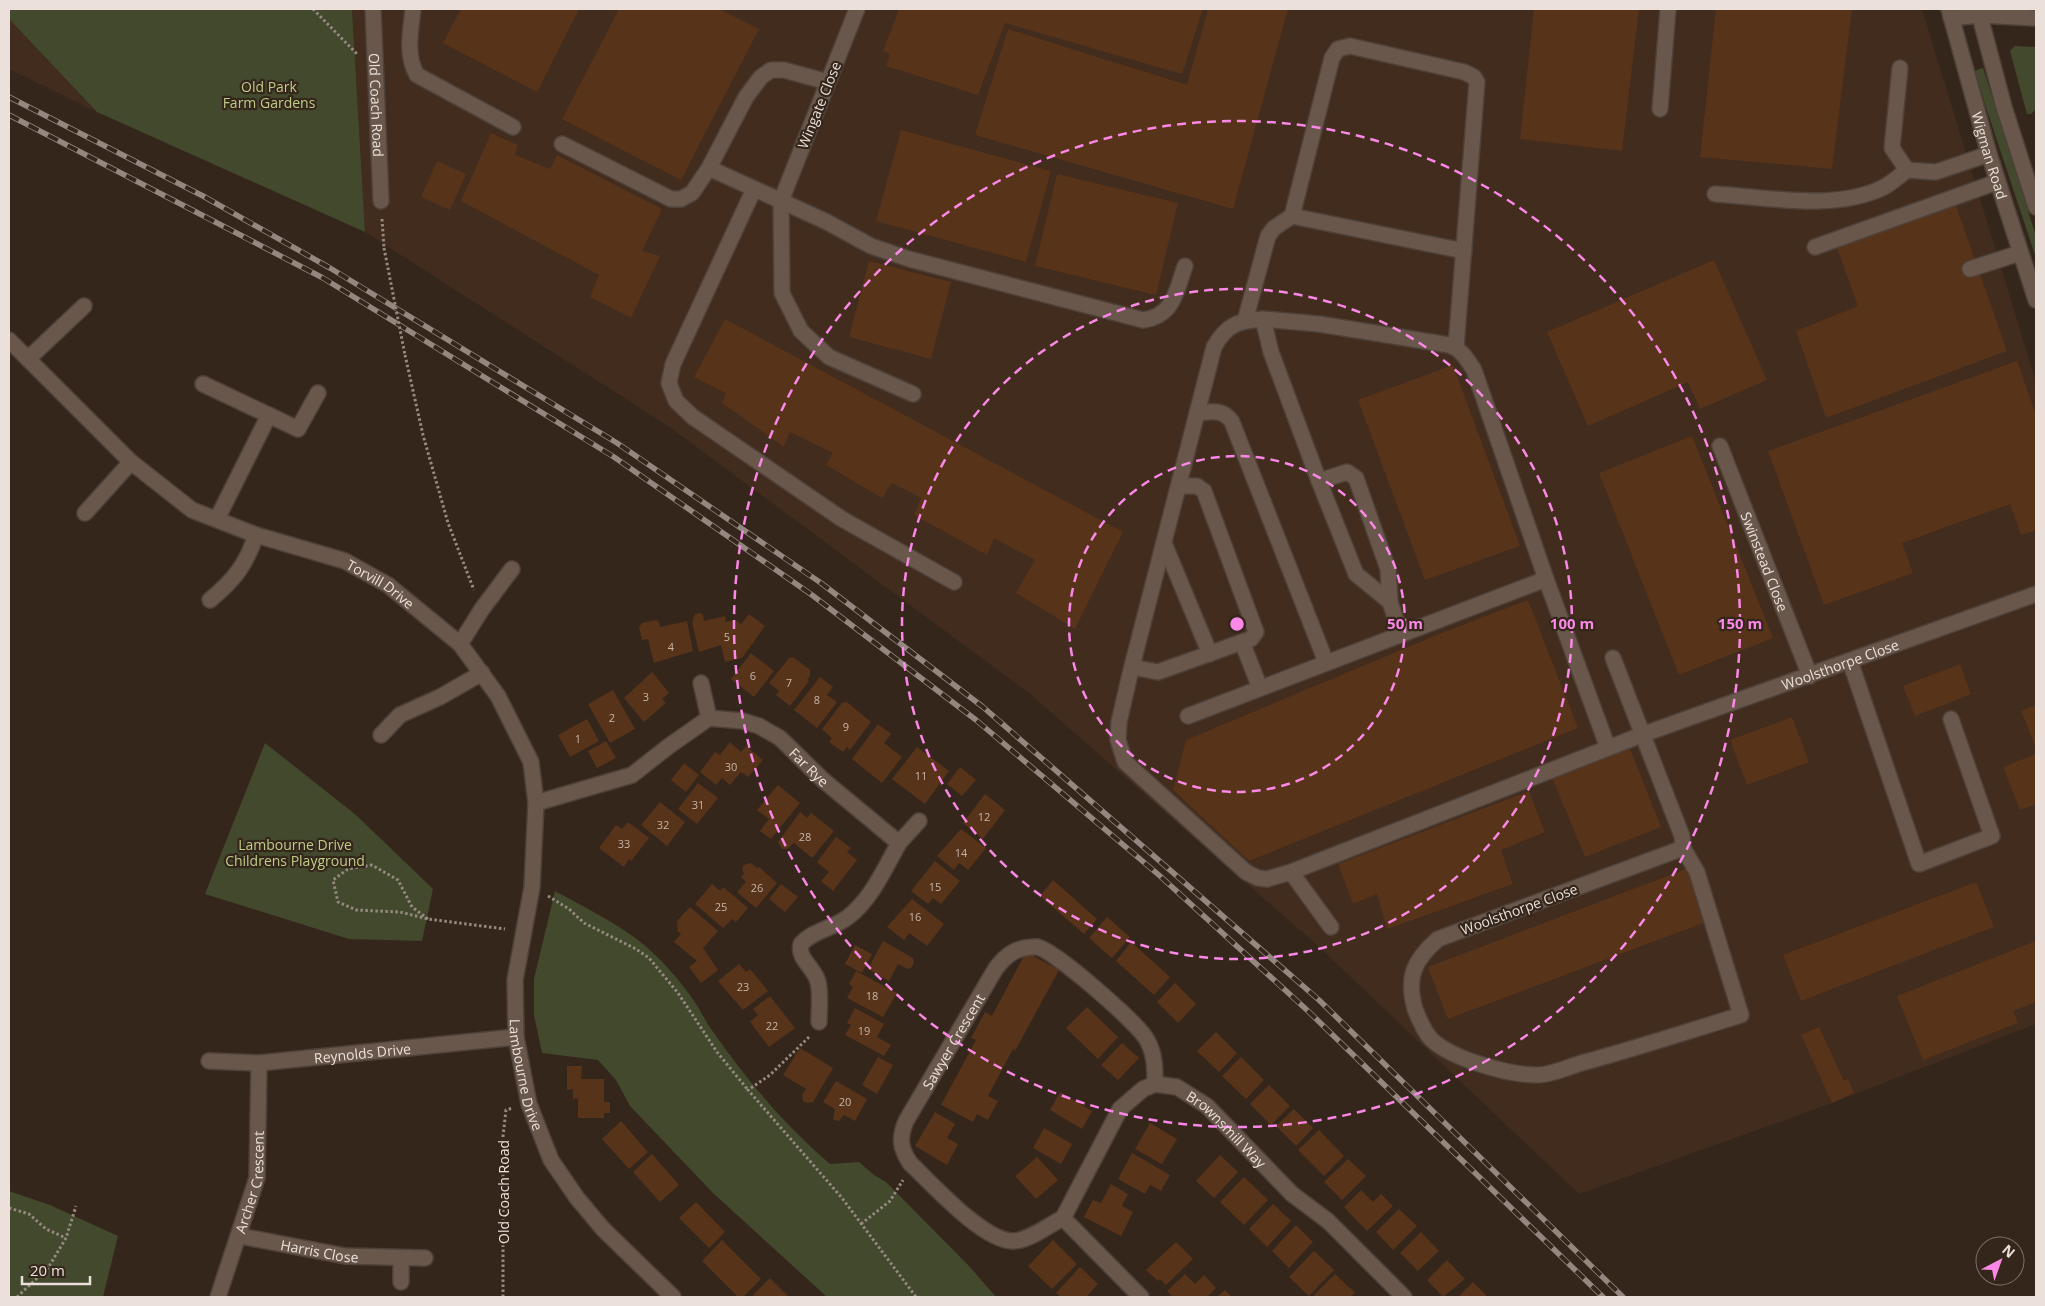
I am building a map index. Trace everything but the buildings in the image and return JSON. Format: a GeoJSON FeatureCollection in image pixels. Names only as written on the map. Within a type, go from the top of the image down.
{"type":"FeatureCollection","features":[{"type":"Feature","properties":{"kind":"street","name":"Old Coach Road"},"geometry":{"type":"LineString","coordinates":[[374,9],[381,201]]}},
{"type":"Feature","properties":{"kind":"street"},"geometry":{"type":"LineString","coordinates":[[413,9],[409,44],[412,67],[416,75],[513,127]]}},
{"type":"Feature","properties":{"kind":"street","name":"Wingate Close"},"geometry":{"type":"LineString","coordinates":[[781,201],[857,9]]}},
{"type":"Feature","properties":{"kind":"street"},"geometry":{"type":"LineString","coordinates":[[1660,109],[1668,9]]}},
{"type":"Feature","properties":{"kind":"street"},"geometry":{"type":"LineString","coordinates":[[1950,13],[1979,12],[2036,18]]}},
{"type":"Feature","properties":{"kind":"street","name":"Wigman Road"},"geometry":{"type":"LineString","coordinates":[[1979,12],[2004,107],[2036,207]]}},
{"type":"Feature","properties":{"kind":"street","name":"Wigman Road"},"geometry":{"type":"LineString","coordinates":[[1950,13],[1997,182],[2036,300]]}},
{"type":"Feature","properties":{"kind":"street"},"geometry":{"type":"LineString","coordinates":[[1456,347],[1477,82],[1474,77],[1464,72],[1350,46],[1338,49],[1332,58],[1292,216],[1274,228],[1268,236],[1245,321],[1263,320],[1319,324],[1456,347],[1474,370],[1546,579],[1608,748]]}},
{"type":"Feature","properties":{"kind":"street"},"geometry":{"type":"LineString","coordinates":[[1900,68],[1892,148],[1907,170]]}},
{"type":"Feature","properties":{"kind":"street"},"geometry":{"type":"LineString","coordinates":[[562,144],[671,199],[681,199],[692,193],[708,168],[746,97],[771,70],[784,70],[828,82]]}},
{"type":"Feature","properties":{"kind":"street"},"geometry":{"type":"LineString","coordinates":[[1715,194],[1826,201],[1848,199],[1882,188],[1907,170],[1936,172],[1989,154]]}},
{"type":"Feature","properties":{"kind":"street"},"geometry":{"type":"LineString","coordinates":[[708,168],[827,222],[871,246],[909,259],[1143,320],[1155,318],[1164,313],[1173,300],[1185,266]]}},
{"type":"Feature","properties":{"kind":"street"},"geometry":{"type":"LineString","coordinates":[[1815,247],[1997,182]]}},
{"type":"Feature","properties":{"kind":"street"},"geometry":{"type":"LineString","coordinates":[[754,189],[673,364],[670,383],[676,402],[760,464],[842,519],[954,582]]}},
{"type":"Feature","properties":{"kind":"street"},"geometry":{"type":"LineString","coordinates":[[781,201],[782,293],[801,331],[829,357],[913,394]]}},
{"type":"Feature","properties":{"kind":"street"},"geometry":{"type":"LineString","coordinates":[[1292,216],[1464,250]]}},
{"type":"Feature","properties":{"kind":"street"},"geometry":{"type":"LineString","coordinates":[[1970,269],[2020,253]]}},
{"type":"Feature","properties":{"kind":"street"},"geometry":{"type":"LineString","coordinates":[[28,359],[84,306]]}},
{"type":"Feature","properties":{"kind":"street"},"geometry":{"type":"LineString","coordinates":[[1263,320],[1271,352],[1356,574],[1390,602]]}},
{"type":"Feature","properties":{"kind":"street","name":"Woolsthorpe Close"},"geometry":{"type":"LineString","coordinates":[[1245,321],[1228,327],[1214,347],[1118,722],[1118,740],[1126,762],[1246,872],[1258,878],[1268,879],[1291,872],[1644,734],[2036,594]]}},
{"type":"Feature","properties":{"kind":"street","name":"Torvill Drive"},"geometry":{"type":"LineString","coordinates":[[9,340],[131,462],[192,510],[256,535],[345,561],[388,585],[460,644],[498,696],[531,762],[536,803]]}},
{"type":"Feature","properties":{"kind":"street"},"geometry":{"type":"LineString","coordinates":[[203,384],[298,429],[318,393]]}},
{"type":"Feature","properties":{"kind":"street"},"geometry":{"type":"LineString","coordinates":[[1197,413],[1218,411],[1226,414],[1232,422],[1326,662]]}},
{"type":"Feature","properties":{"kind":"street"},"geometry":{"type":"LineString","coordinates":[[217,519],[269,415]]}},
{"type":"Feature","properties":{"kind":"street","name":"Swinstead Close"},"geometry":{"type":"LineString","coordinates":[[1720,446],[1810,676]]}},
{"type":"Feature","properties":{"kind":"street"},"geometry":{"type":"LineString","coordinates":[[85,513],[131,462]]}},
{"type":"Feature","properties":{"kind":"street"},"geometry":{"type":"LineString","coordinates":[[1319,481],[1347,472],[1356,478],[1388,569],[1390,602],[1400,633]]}},
{"type":"Feature","properties":{"kind":"street"},"geometry":{"type":"LineString","coordinates":[[1132,668],[1158,672],[1254,636],[1256,628],[1204,491],[1197,486],[1179,486]]}},
{"type":"Feature","properties":{"kind":"street"},"geometry":{"type":"LineString","coordinates":[[210,600],[232,581],[249,558],[256,535]]}},
{"type":"Feature","properties":{"kind":"street"},"geometry":{"type":"LineString","coordinates":[[1164,543],[1210,654]]}},
{"type":"Feature","properties":{"kind":"street"},"geometry":{"type":"LineString","coordinates":[[460,644],[482,609],[512,569]]}},
{"type":"Feature","properties":{"kind":"street"},"geometry":{"type":"LineString","coordinates":[[1188,716],[1400,633],[1546,579]]}},
{"type":"Feature","properties":{"kind":"street"},"geometry":{"type":"LineString","coordinates":[[1242,642],[1260,688]]}},
{"type":"Feature","properties":{"kind":"street"},"geometry":{"type":"LineString","coordinates":[[1613,658],[1682,836],[1683,848]]}},
{"type":"Feature","properties":{"kind":"street"},"geometry":{"type":"LineString","coordinates":[[1850,661],[1919,864],[1992,836],[1952,719]]}},
{"type":"Feature","properties":{"kind":"street"},"geometry":{"type":"LineString","coordinates":[[381,736],[400,715],[440,697],[482,673]]}},
{"type":"Feature","properties":{"kind":"street"},"geometry":{"type":"LineString","coordinates":[[536,803],[632,775],[709,718],[701,683]]}},
{"type":"Feature","properties":{"kind":"street","name":"Far Rye"},"geometry":{"type":"LineString","coordinates":[[709,718],[743,721],[759,726],[780,738],[823,780],[899,843]]}},
{"type":"Feature","properties":{"kind":"street","name":"Lambourne Drive"},"geometry":{"type":"LineString","coordinates":[[536,803],[532,887],[515,980],[516,1037],[529,1104],[551,1160],[577,1198],[603,1229],[673,1297]]}},
{"type":"Feature","properties":{"kind":"street"},"geometry":{"type":"LineString","coordinates":[[819,1022],[818,982],[814,971],[802,956],[799,949],[801,944],[813,934],[834,926],[860,907],[899,843],[919,821]]}},
{"type":"Feature","properties":{"kind":"street","name":"Woolsthorpe Close"},"geometry":{"type":"LineString","coordinates":[[1683,848],[1696,872],[1741,1015],[1637,1048],[1538,1075],[1468,1061],[1447,1051],[1430,1038],[1420,1022],[1412,998],[1412,974],[1418,958],[1438,940],[1683,848]]}},
{"type":"Feature","properties":{"kind":"street"},"geometry":{"type":"LineString","coordinates":[[1291,872],[1330,927]]}},
{"type":"Feature","properties":{"kind":"street","name":"Sawyer Crescent"},"geometry":{"type":"LineString","coordinates":[[1063,1218],[1022,1239],[1013,1241],[1002,1238],[976,1225],[910,1163],[903,1153],[900,1143],[906,1121],[996,968],[1008,954],[1022,948],[1039,947],[1055,955],[1133,1022],[1147,1038],[1155,1057],[1155,1084]]}},
{"type":"Feature","properties":{"kind":"street","name":"Reynolds Drive"},"geometry":{"type":"LineString","coordinates":[[209,1061],[259,1063],[516,1037]]}},
{"type":"Feature","properties":{"kind":"street","name":"Archer Crescent"},"geometry":{"type":"LineString","coordinates":[[218,1297],[240,1236],[257,1178],[259,1063]]}},
{"type":"Feature","properties":{"kind":"street"},"geometry":{"type":"LineString","coordinates":[[1141,1297],[1063,1218],[1120,1109],[1132,1096],[1155,1084]]}},
{"type":"Feature","properties":{"kind":"street","name":"Brownsmill Way"},"geometry":{"type":"LineString","coordinates":[[1155,1084],[1177,1087],[1207,1106],[1292,1194],[1328,1220],[1404,1297]]}},
{"type":"Feature","properties":{"kind":"street","name":"Harris Close"},"geometry":{"type":"LineString","coordinates":[[240,1236],[345,1256],[401,1259],[425,1258]]}},
{"type":"Feature","properties":{"kind":"street"},"geometry":{"type":"LineString","coordinates":[[401,1259],[401,1282]]}},
{"type":"Feature","properties":{"kind":"path"},"geometry":{"type":"LineString","coordinates":[[313,9],[355,53],[376,62]]}},
{"type":"Feature","properties":{"kind":"path"},"geometry":{"type":"LineString","coordinates":[[381,201],[384,248],[404,355],[423,435],[448,522],[482,609]]}},
{"type":"Feature","properties":{"kind":"path"},"geometry":{"type":"LineString","coordinates":[[428,919],[412,908],[398,880],[372,865],[348,869],[333,880],[338,902],[356,910],[400,912],[428,919],[523,932]]}},
{"type":"Feature","properties":{"kind":"path"},"geometry":{"type":"LineString","coordinates":[[532,887],[569,909],[584,923],[636,948],[661,970],[700,1029],[748,1090],[861,1224],[916,1297]]}},
{"type":"Feature","properties":{"kind":"path"},"geometry":{"type":"LineString","coordinates":[[748,1090],[789,1057],[819,1022]]}},
{"type":"Feature","properties":{"kind":"path","name":"Old Coach Road"},"geometry":{"type":"LineString","coordinates":[[503,1297],[503,1136],[506,1110],[529,1104]]}},
{"type":"Feature","properties":{"kind":"path"},"geometry":{"type":"LineString","coordinates":[[861,1224],[890,1201],[910,1163]]}},
{"type":"Feature","properties":{"kind":"path"},"geometry":{"type":"LineString","coordinates":[[17,1297],[48,1268],[66,1238],[76,1206]]}},
{"type":"Feature","properties":{"kind":"path"},"geometry":{"type":"LineString","coordinates":[[9,1208],[28,1214],[46,1229],[66,1238]]}},
{"type":"Feature","properties":{"kind":"shaded area"},"geometry":{"type":"Polygon","coordinates":[[[352,9],[1922,9],[2036,382],[2036,1024],[1832,1103],[1579,1194],[1317,945],[1030,694],[671,428],[365,232],[352,9]]]}},
{"type":"Feature","properties":{"kind":"shaded area"},"geometry":{"type":"Polygon","coordinates":[[[9,19],[97,112],[9,69],[9,19]]]}},
{"type":"Feature","properties":{"kind":"green space","name":"Old Park Farm Gardens"},"geometry":{"type":"Polygon","coordinates":[[[9,9],[352,9],[365,232],[97,112],[9,19],[9,9]]]}},
{"type":"Feature","properties":{"kind":"green space"},"geometry":{"type":"Polygon","coordinates":[[[2015,46],[2036,47],[2036,109],[2031,114],[2027,114],[2010,51],[2015,46]]]}},
{"type":"Feature","properties":{"kind":"green space"},"geometry":{"type":"Polygon","coordinates":[[[1983,68],[2036,236],[2036,258],[1974,71],[1983,68]]]}},
{"type":"Feature","properties":{"kind":"green space","name":"Lambourne Drive Childrens Playground"},"geometry":{"type":"Polygon","coordinates":[[[265,743],[356,815],[433,889],[422,941],[349,939],[205,894],[265,743]]]}},
{"type":"Feature","properties":{"kind":"green space"},"geometry":{"type":"Polygon","coordinates":[[[555,891],[611,922],[650,950],[683,985],[711,1029],[740,1069],[782,1118],[830,1164],[859,1162],[874,1175],[886,1182],[969,1266],[996,1297],[827,1297],[713,1193],[630,1106],[616,1080],[598,1060],[542,1053],[534,1015],[534,979],[555,891]]]}},
{"type":"Feature","properties":{"kind":"green space"},"geometry":{"type":"Polygon","coordinates":[[[9,1191],[50,1205],[118,1236],[103,1297],[9,1297],[9,1191]]]}},
{"type":"Feature","properties":{"kind":"railway"},"geometry":{"type":"LineString","coordinates":[[9,97],[203,196],[330,268],[617,443],[821,583],[983,707],[1319,1000],[1623,1297]]}},
{"type":"Feature","properties":{"kind":"railway"},"geometry":{"type":"LineString","coordinates":[[9,115],[323,278],[614,457],[812,595],[976,720],[1160,876],[1308,1011],[1603,1297]]}}]}
